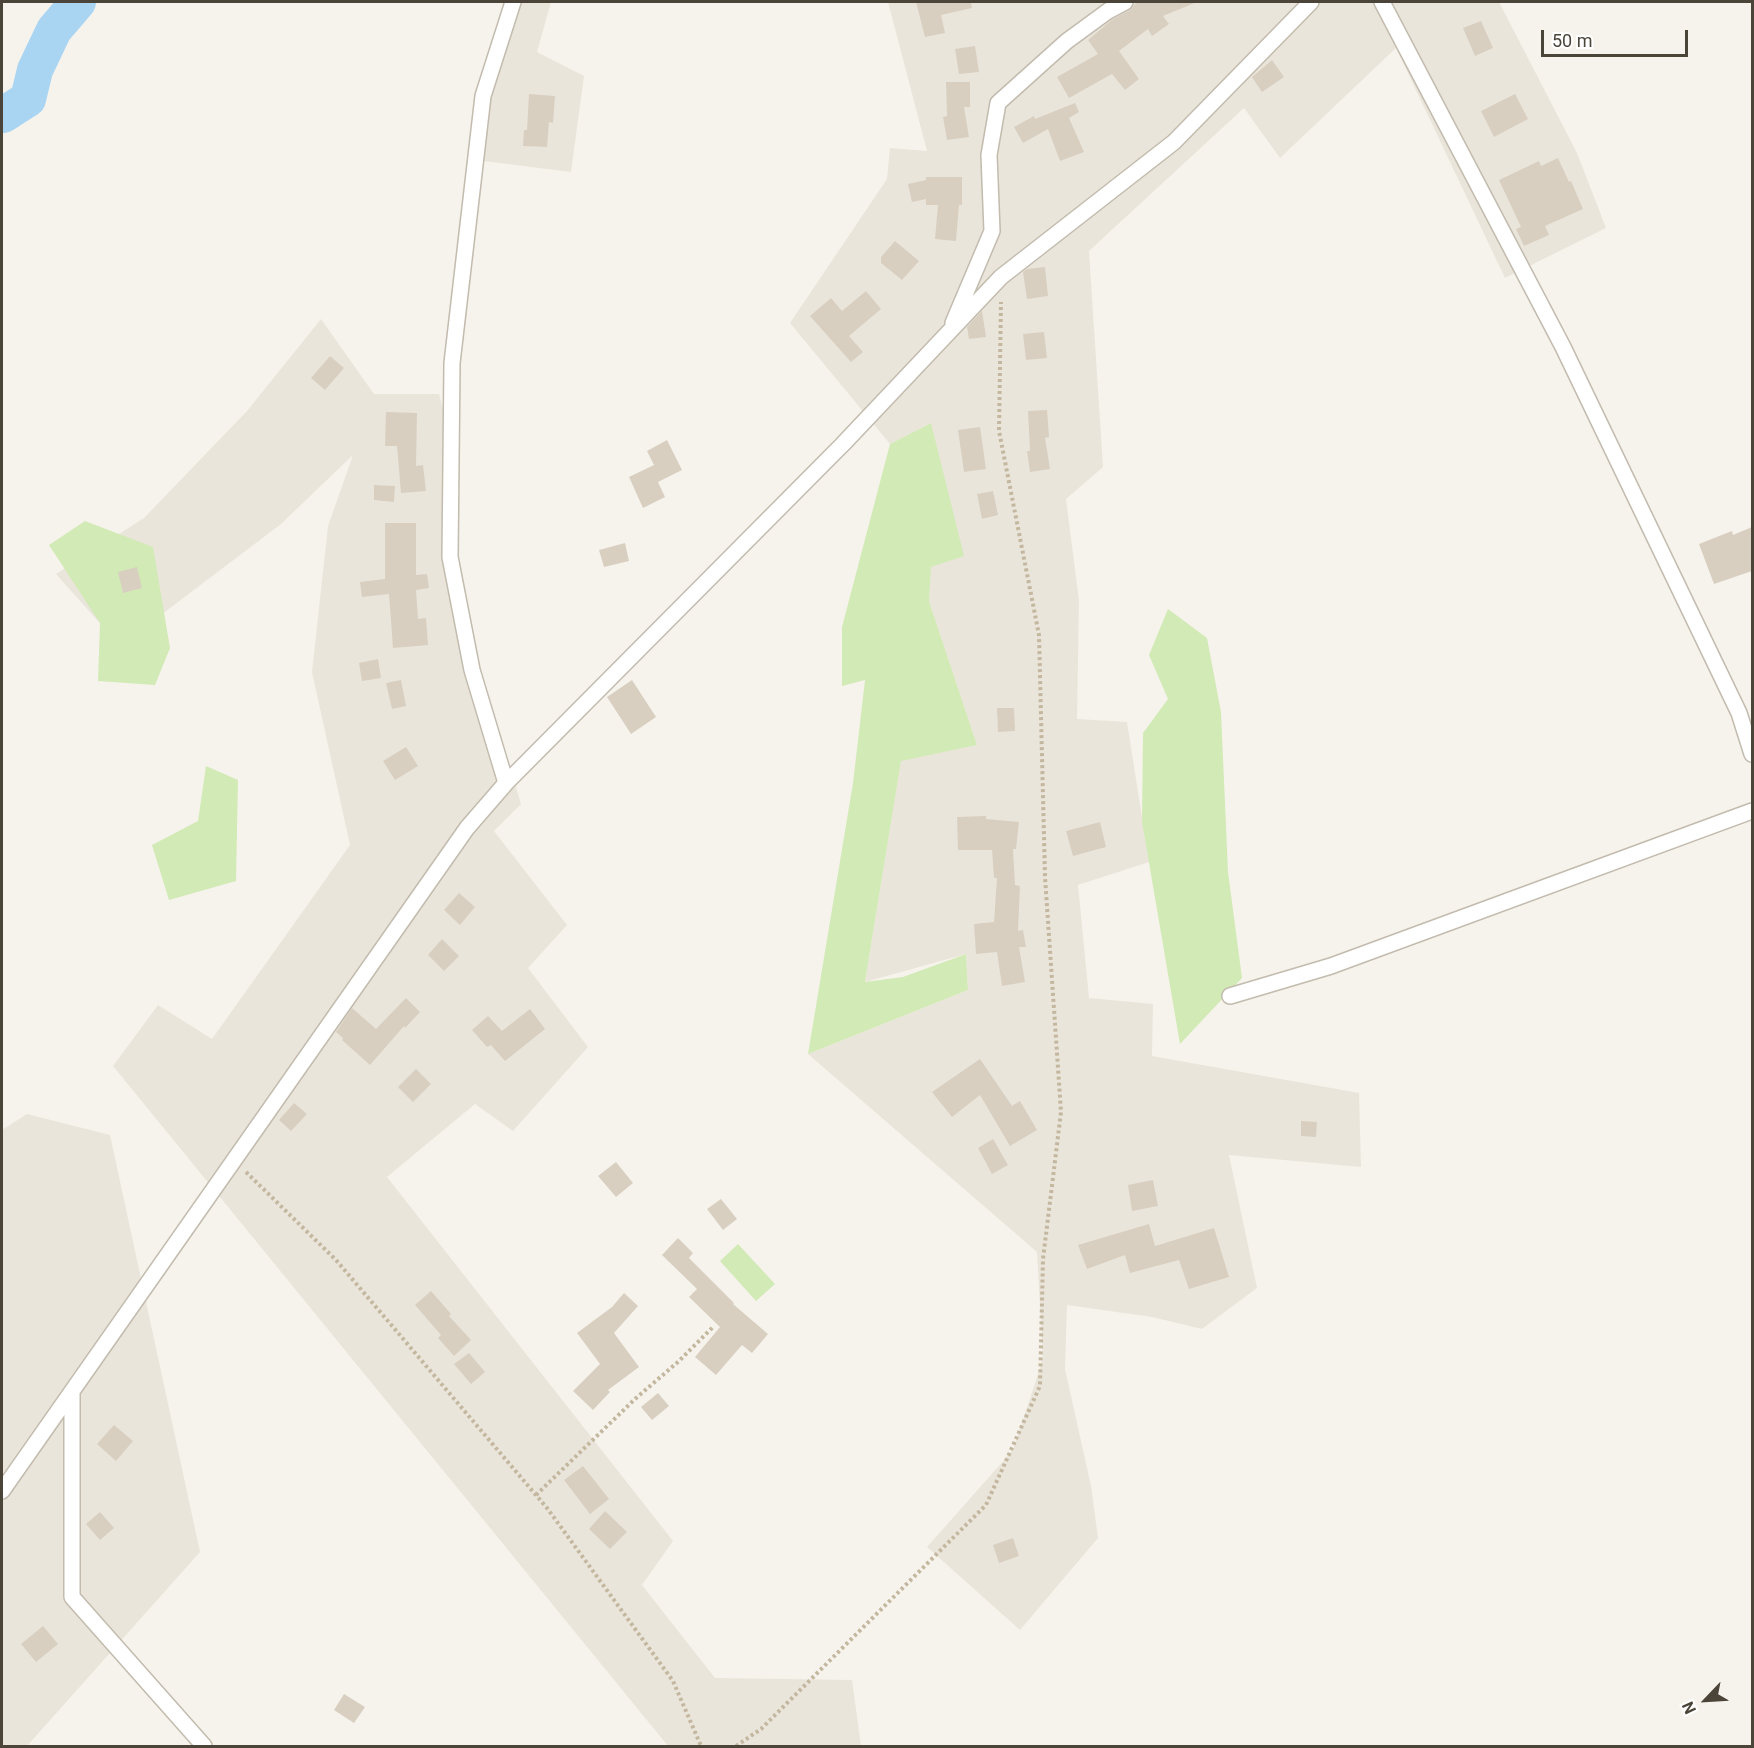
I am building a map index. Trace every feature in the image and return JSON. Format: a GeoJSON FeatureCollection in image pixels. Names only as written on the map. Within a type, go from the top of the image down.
{"type":"FeatureCollection","features":[{"type":"Feature","properties":{"kind":"street"},"geometry":{"type":"LineString","coordinates":[[506,783],[472,670],[450,557],[452,374],[483,96],[513,2]]}},
{"type":"Feature","properties":{"kind":"street"},"geometry":{"type":"LineString","coordinates":[[949,333],[992,231],[989,154],[998,103],[1067,41],[1108,11],[1125,2]]}},
{"type":"Feature","properties":{"kind":"street"},"geometry":{"type":"LineString","coordinates":[[2,1491],[467,828],[506,783],[834,453],[1001,277],[1174,142],[1311,2]]}},
{"type":"Feature","properties":{"kind":"street"},"geometry":{"type":"LineString","coordinates":[[1382,2],[1563,347],[1739,712],[1752,754]]}},
{"type":"Feature","properties":{"kind":"street"},"geometry":{"type":"LineString","coordinates":[[1230,996],[1331,966],[1752,811]]}},
{"type":"Feature","properties":{"kind":"street"},"geometry":{"type":"LineString","coordinates":[[72,1391],[72,1597],[204,1746]]}},
{"type":"Feature","properties":{"kind":"path"},"geometry":{"type":"LineString","coordinates":[[736,1746],[761,1729],[986,1505],[1040,1386],[1043,1259],[1061,1112],[1045,878],[1039,635],[999,431],[1001,277]]}},
{"type":"Feature","properties":{"kind":"path"},"geometry":{"type":"LineString","coordinates":[[234,1160],[336,1260],[536,1495],[673,1681],[701,1746]]}},
{"type":"Feature","properties":{"kind":"path"},"geometry":{"type":"LineString","coordinates":[[536,1495],[635,1399],[679,1362],[713,1327]]}},
{"type":"Feature","properties":{"kind":"shaded area"},"geometry":{"type":"Polygon","coordinates":[[[513,2],[551,2],[537,52],[584,76],[571,172],[476,160],[513,2]]]}},
{"type":"Feature","properties":{"kind":"shaded area"},"geometry":{"type":"Polygon","coordinates":[[[888,2],[1499,2],[1577,153],[1606,228],[1505,278],[1396,48],[1280,158],[1244,108],[1089,251],[1103,467],[1066,499],[1079,601],[1077,719],[1127,722],[1149,862],[1078,885],[1089,998],[1153,1004],[1152,1056],[1359,1093],[1361,1167],[1229,1155],[1257,1288],[1202,1329],[1152,1317],[1067,1305],[1065,1369],[1091,1486],[1098,1538],[1020,1630],[927,1547],[1013,1450],[1043,1359],[1037,1252],[808,1054],[968,990],[966,954],[865,982],[901,760],[977,745],[929,601],[931,423],[890,444],[790,323],[887,179],[890,148],[927,151],[888,2]]]}},
{"type":"Feature","properties":{"kind":"shaded area"},"geometry":{"type":"Polygon","coordinates":[[[321,319],[374,394],[439,394],[451,439],[456,588],[521,804],[494,831],[567,925],[528,968],[588,1047],[513,1131],[475,1104],[387,1177],[673,1541],[642,1585],[715,1678],[852,1680],[861,1746],[668,1746],[113,1066],[158,1005],[212,1039],[350,845],[312,672],[328,526],[353,455],[281,524],[120,646],[56,574],[144,518],[247,411],[321,319]]]}},
{"type":"Feature","properties":{"kind":"shaded area"},"geometry":{"type":"Polygon","coordinates":[[[27,1114],[110,1135],[200,1552],[27,1746],[2,1746],[2,1130],[27,1114]]]}},
{"type":"Feature","properties":{"kind":"green space"},"geometry":{"type":"Polygon","coordinates":[[[931,423],[964,556],[931,567],[929,601],[977,745],[901,761],[865,982],[903,977],[966,954],[968,990],[808,1054],[853,783],[865,680],[842,686],[842,627],[890,444],[931,423]]]}},
{"type":"Feature","properties":{"kind":"green space"},"geometry":{"type":"Polygon","coordinates":[[[85,521],[153,547],[170,648],[155,685],[98,681],[100,623],[49,545],[85,521]]]}},
{"type":"Feature","properties":{"kind":"green space"},"geometry":{"type":"Polygon","coordinates":[[[1168,609],[1207,638],[1221,712],[1228,872],[1242,978],[1180,1044],[1142,822],[1143,733],[1168,699],[1149,655],[1168,609]]]}},
{"type":"Feature","properties":{"kind":"green space"},"geometry":{"type":"Polygon","coordinates":[[[206,766],[238,780],[236,881],[169,900],[152,845],[198,821],[206,766]]]}},
{"type":"Feature","properties":{"kind":"green space"},"geometry":{"type":"Polygon","coordinates":[[[738,1244],[775,1284],[756,1301],[720,1261],[738,1244]]]}},
{"type":"Feature","properties":{"kind":"building"},"geometry":{"type":"Polygon","coordinates":[[[916,2],[971,2],[972,8],[941,15],[945,33],[925,37],[916,2]]]}},
{"type":"Feature","properties":{"kind":"building"},"geometry":{"type":"Polygon","coordinates":[[[1137,2],[1197,2],[1163,16],[1169,24],[1152,36],[1148,29],[1119,51],[1139,79],[1125,90],[1112,74],[1069,98],[1057,77],[1098,54],[1088,40],[1113,19],[1130,10],[1137,2]]]}},
{"type":"Feature","properties":{"kind":"building"},"geometry":{"type":"Polygon","coordinates":[[[1481,21],[1493,48],[1475,56],[1463,28],[1481,21]]]}},
{"type":"Feature","properties":{"kind":"building"},"geometry":{"type":"Polygon","coordinates":[[[975,46],[979,72],[959,74],[955,49],[975,46]]]}},
{"type":"Feature","properties":{"kind":"building"},"geometry":{"type":"Polygon","coordinates":[[[1272,60],[1284,77],[1262,92],[1252,77],[1272,60]]]}},
{"type":"Feature","properties":{"kind":"building"},"geometry":{"type":"Polygon","coordinates":[[[946,82],[970,82],[970,107],[964,107],[969,137],[947,140],[943,117],[947,116],[946,82]]]}},
{"type":"Feature","properties":{"kind":"building"},"geometry":{"type":"Polygon","coordinates":[[[529,94],[555,96],[553,123],[549,122],[547,147],[523,146],[524,130],[527,130],[529,94]]]}},
{"type":"Feature","properties":{"kind":"building"},"geometry":{"type":"Polygon","coordinates":[[[1515,94],[1528,119],[1494,137],[1481,111],[1515,94]]]}},
{"type":"Feature","properties":{"kind":"building"},"geometry":{"type":"Polygon","coordinates":[[[1075,103],[1079,112],[1069,118],[1084,152],[1060,161],[1048,129],[1023,143],[1014,127],[1034,116],[1035,119],[1075,103]]]}},
{"type":"Feature","properties":{"kind":"building"},"geometry":{"type":"Polygon","coordinates":[[[1558,158],[1583,209],[1545,226],[1549,235],[1524,246],[1516,229],[1521,227],[1499,180],[1539,161],[1541,166],[1558,158]]]}},
{"type":"Feature","properties":{"kind":"building"},"geometry":{"type":"Polygon","coordinates":[[[926,177],[962,177],[962,205],[959,205],[956,241],[935,239],[938,205],[926,205],[926,199],[912,202],[908,184],[926,180],[926,177]]]}},
{"type":"Feature","properties":{"kind":"building"},"geometry":{"type":"Polygon","coordinates":[[[895,241],[919,261],[902,280],[881,263],[881,257],[895,241]]]}},
{"type":"Feature","properties":{"kind":"building"},"geometry":{"type":"Polygon","coordinates":[[[1045,267],[1048,296],[1027,299],[1023,272],[1027,269],[1045,267]]]}},
{"type":"Feature","properties":{"kind":"building"},"geometry":{"type":"Polygon","coordinates":[[[866,291],[881,309],[849,336],[863,352],[851,362],[810,316],[831,298],[842,311],[866,291]]]}},
{"type":"Feature","properties":{"kind":"building"},"geometry":{"type":"Polygon","coordinates":[[[982,311],[986,337],[969,339],[967,327],[982,311]]]}},
{"type":"Feature","properties":{"kind":"building"},"geometry":{"type":"Polygon","coordinates":[[[1044,332],[1047,358],[1026,360],[1023,334],[1044,332]]]}},
{"type":"Feature","properties":{"kind":"building"},"geometry":{"type":"Polygon","coordinates":[[[330,356],[344,368],[325,390],[311,378],[330,356]]]}},
{"type":"Feature","properties":{"kind":"building"},"geometry":{"type":"Polygon","coordinates":[[[1047,410],[1049,437],[1045,438],[1050,469],[1030,472],[1027,451],[1030,451],[1028,411],[1047,410]]]}},
{"type":"Feature","properties":{"kind":"building"},"geometry":{"type":"Polygon","coordinates":[[[386,412],[417,413],[416,466],[423,465],[426,491],[401,493],[397,446],[385,446],[386,412]]]}},
{"type":"Feature","properties":{"kind":"building"},"geometry":{"type":"Polygon","coordinates":[[[980,427],[986,469],[964,472],[958,430],[980,427]]]}},
{"type":"Feature","properties":{"kind":"building"},"geometry":{"type":"Polygon","coordinates":[[[667,440],[682,470],[658,482],[665,497],[643,508],[629,477],[654,465],[647,451],[667,440]]]}},
{"type":"Feature","properties":{"kind":"building"},"geometry":{"type":"Polygon","coordinates":[[[374,485],[395,486],[394,502],[374,500],[374,485]]]}},
{"type":"Feature","properties":{"kind":"building"},"geometry":{"type":"Polygon","coordinates":[[[993,491],[998,515],[982,519],[977,494],[993,491]]]}},
{"type":"Feature","properties":{"kind":"building"},"geometry":{"type":"Polygon","coordinates":[[[385,523],[416,523],[416,575],[427,574],[429,588],[416,590],[418,619],[426,618],[428,645],[393,648],[389,594],[362,597],[360,582],[385,579],[385,523]]]}},
{"type":"Feature","properties":{"kind":"building"},"geometry":{"type":"Polygon","coordinates":[[[1752,527],[1752,571],[1714,584],[1699,544],[1732,531],[1733,535],[1752,527]]]}},
{"type":"Feature","properties":{"kind":"building"},"geometry":{"type":"Polygon","coordinates":[[[625,543],[629,561],[604,567],[599,550],[625,543]]]}},
{"type":"Feature","properties":{"kind":"building"},"geometry":{"type":"Polygon","coordinates":[[[137,567],[142,588],[123,593],[118,572],[137,567]]]}},
{"type":"Feature","properties":{"kind":"building"},"geometry":{"type":"Polygon","coordinates":[[[378,659],[381,678],[362,681],[359,663],[378,659]]]}},
{"type":"Feature","properties":{"kind":"building"},"geometry":{"type":"Polygon","coordinates":[[[401,680],[406,706],[392,709],[386,683],[401,680]]]}},
{"type":"Feature","properties":{"kind":"building"},"geometry":{"type":"Polygon","coordinates":[[[632,680],[656,717],[631,734],[607,697],[632,680]]]}},
{"type":"Feature","properties":{"kind":"building"},"geometry":{"type":"Polygon","coordinates":[[[997,708],[1014,708],[1015,731],[998,732],[997,708]]]}},
{"type":"Feature","properties":{"kind":"building"},"geometry":{"type":"Polygon","coordinates":[[[406,747],[418,766],[395,780],[383,761],[406,747]]]}},
{"type":"Feature","properties":{"kind":"building"},"geometry":{"type":"Polygon","coordinates":[[[986,816],[986,819],[1019,822],[1016,849],[1013,849],[1015,885],[1020,886],[1018,931],[1023,930],[1026,947],[1019,947],[1025,982],[1002,986],[997,952],[976,954],[974,924],[994,922],[997,878],[994,878],[992,850],[958,850],[957,817],[986,816]]]}},
{"type":"Feature","properties":{"kind":"building"},"geometry":{"type":"Polygon","coordinates":[[[1100,822],[1106,847],[1073,856],[1066,831],[1100,822]]]}},
{"type":"Feature","properties":{"kind":"building"},"geometry":{"type":"Polygon","coordinates":[[[459,893],[475,907],[460,925],[444,910],[459,893]]]}},
{"type":"Feature","properties":{"kind":"building"},"geometry":{"type":"Polygon","coordinates":[[[442,939],[459,956],[444,971],[428,955],[442,939]]]}},
{"type":"Feature","properties":{"kind":"building"},"geometry":{"type":"Polygon","coordinates":[[[406,998],[420,1012],[405,1028],[404,1026],[370,1065],[336,1032],[352,1008],[376,1029],[406,998]]]}},
{"type":"Feature","properties":{"kind":"building"},"geometry":{"type":"Polygon","coordinates":[[[530,1009],[545,1029],[505,1061],[491,1045],[487,1047],[472,1030],[488,1016],[502,1031],[530,1009]]]}},
{"type":"Feature","properties":{"kind":"building"},"geometry":{"type":"Polygon","coordinates":[[[980,1059],[1012,1106],[1020,1101],[1037,1130],[1010,1146],[980,1095],[952,1117],[932,1092],[980,1059]]]}},
{"type":"Feature","properties":{"kind":"building"},"geometry":{"type":"Polygon","coordinates":[[[416,1069],[431,1084],[413,1102],[398,1087],[416,1069]]]}},
{"type":"Feature","properties":{"kind":"building"},"geometry":{"type":"Polygon","coordinates":[[[294,1103],[307,1114],[291,1131],[279,1120],[294,1103]]]}},
{"type":"Feature","properties":{"kind":"building"},"geometry":{"type":"Polygon","coordinates":[[[1301,1121],[1317,1122],[1316,1137],[1301,1136],[1301,1121]]]}},
{"type":"Feature","properties":{"kind":"building"},"geometry":{"type":"Polygon","coordinates":[[[993,1139],[1008,1165],[992,1174],[978,1148],[993,1139]]]}},
{"type":"Feature","properties":{"kind":"building"},"geometry":{"type":"Polygon","coordinates":[[[616,1162],[633,1183],[616,1197],[598,1176],[616,1162]]]}},
{"type":"Feature","properties":{"kind":"building"},"geometry":{"type":"Polygon","coordinates":[[[1153,1180],[1158,1206],[1132,1211],[1128,1185],[1153,1180]]]}},
{"type":"Feature","properties":{"kind":"building"},"geometry":{"type":"Polygon","coordinates":[[[721,1199],[737,1219],[723,1230],[707,1209],[721,1199]]]}},
{"type":"Feature","properties":{"kind":"building"},"geometry":{"type":"Polygon","coordinates":[[[1149,1224],[1155,1246],[1214,1228],[1229,1277],[1189,1289],[1179,1260],[1130,1273],[1125,1255],[1087,1269],[1078,1245],[1149,1224]]]}},
{"type":"Feature","properties":{"kind":"building"},"geometry":{"type":"Polygon","coordinates":[[[678,1238],[693,1253],[689,1258],[733,1304],[768,1334],[752,1353],[742,1345],[716,1375],[695,1357],[720,1327],[689,1297],[697,1289],[662,1255],[678,1238]]]}},
{"type":"Feature","properties":{"kind":"building"},"geometry":{"type":"Polygon","coordinates":[[[431,1291],[451,1314],[449,1316],[471,1340],[454,1356],[438,1338],[441,1335],[415,1305],[431,1291]]]}},
{"type":"Feature","properties":{"kind":"building"},"geometry":{"type":"Polygon","coordinates":[[[624,1293],[638,1306],[614,1333],[639,1367],[608,1390],[610,1392],[593,1410],[573,1391],[600,1364],[577,1333],[612,1307],[624,1293]]]}},
{"type":"Feature","properties":{"kind":"building"},"geometry":{"type":"Polygon","coordinates":[[[469,1353],[485,1372],[471,1384],[454,1364],[469,1353]]]}},
{"type":"Feature","properties":{"kind":"building"},"geometry":{"type":"Polygon","coordinates":[[[658,1393],[669,1406],[652,1420],[641,1407],[658,1393]]]}},
{"type":"Feature","properties":{"kind":"building"},"geometry":{"type":"Polygon","coordinates":[[[114,1425],[133,1441],[116,1461],[97,1444],[114,1425]]]}},
{"type":"Feature","properties":{"kind":"building"},"geometry":{"type":"Polygon","coordinates":[[[583,1466],[609,1499],[590,1514],[564,1480],[583,1466]]]}},
{"type":"Feature","properties":{"kind":"building"},"geometry":{"type":"Polygon","coordinates":[[[605,1511],[627,1532],[610,1549],[589,1529],[605,1511]]]}},
{"type":"Feature","properties":{"kind":"building"},"geometry":{"type":"Polygon","coordinates":[[[100,1512],[114,1528],[100,1540],[86,1524],[100,1512]]]}},
{"type":"Feature","properties":{"kind":"building"},"geometry":{"type":"Polygon","coordinates":[[[1013,1538],[1019,1556],[999,1563],[993,1545],[1013,1538]]]}},
{"type":"Feature","properties":{"kind":"building"},"geometry":{"type":"Polygon","coordinates":[[[43,1626],[58,1644],[36,1662],[21,1644],[43,1626]]]}},
{"type":"Feature","properties":{"kind":"building"},"geometry":{"type":"Polygon","coordinates":[[[344,1694],[365,1707],[354,1723],[334,1710],[344,1694]]]}},
{"type":"Feature","properties":{"kind":"waterway"},"geometry":{"type":"LineString","coordinates":[[3,115],[28,99],[35,70],[54,30],[78,2]]}}]}
